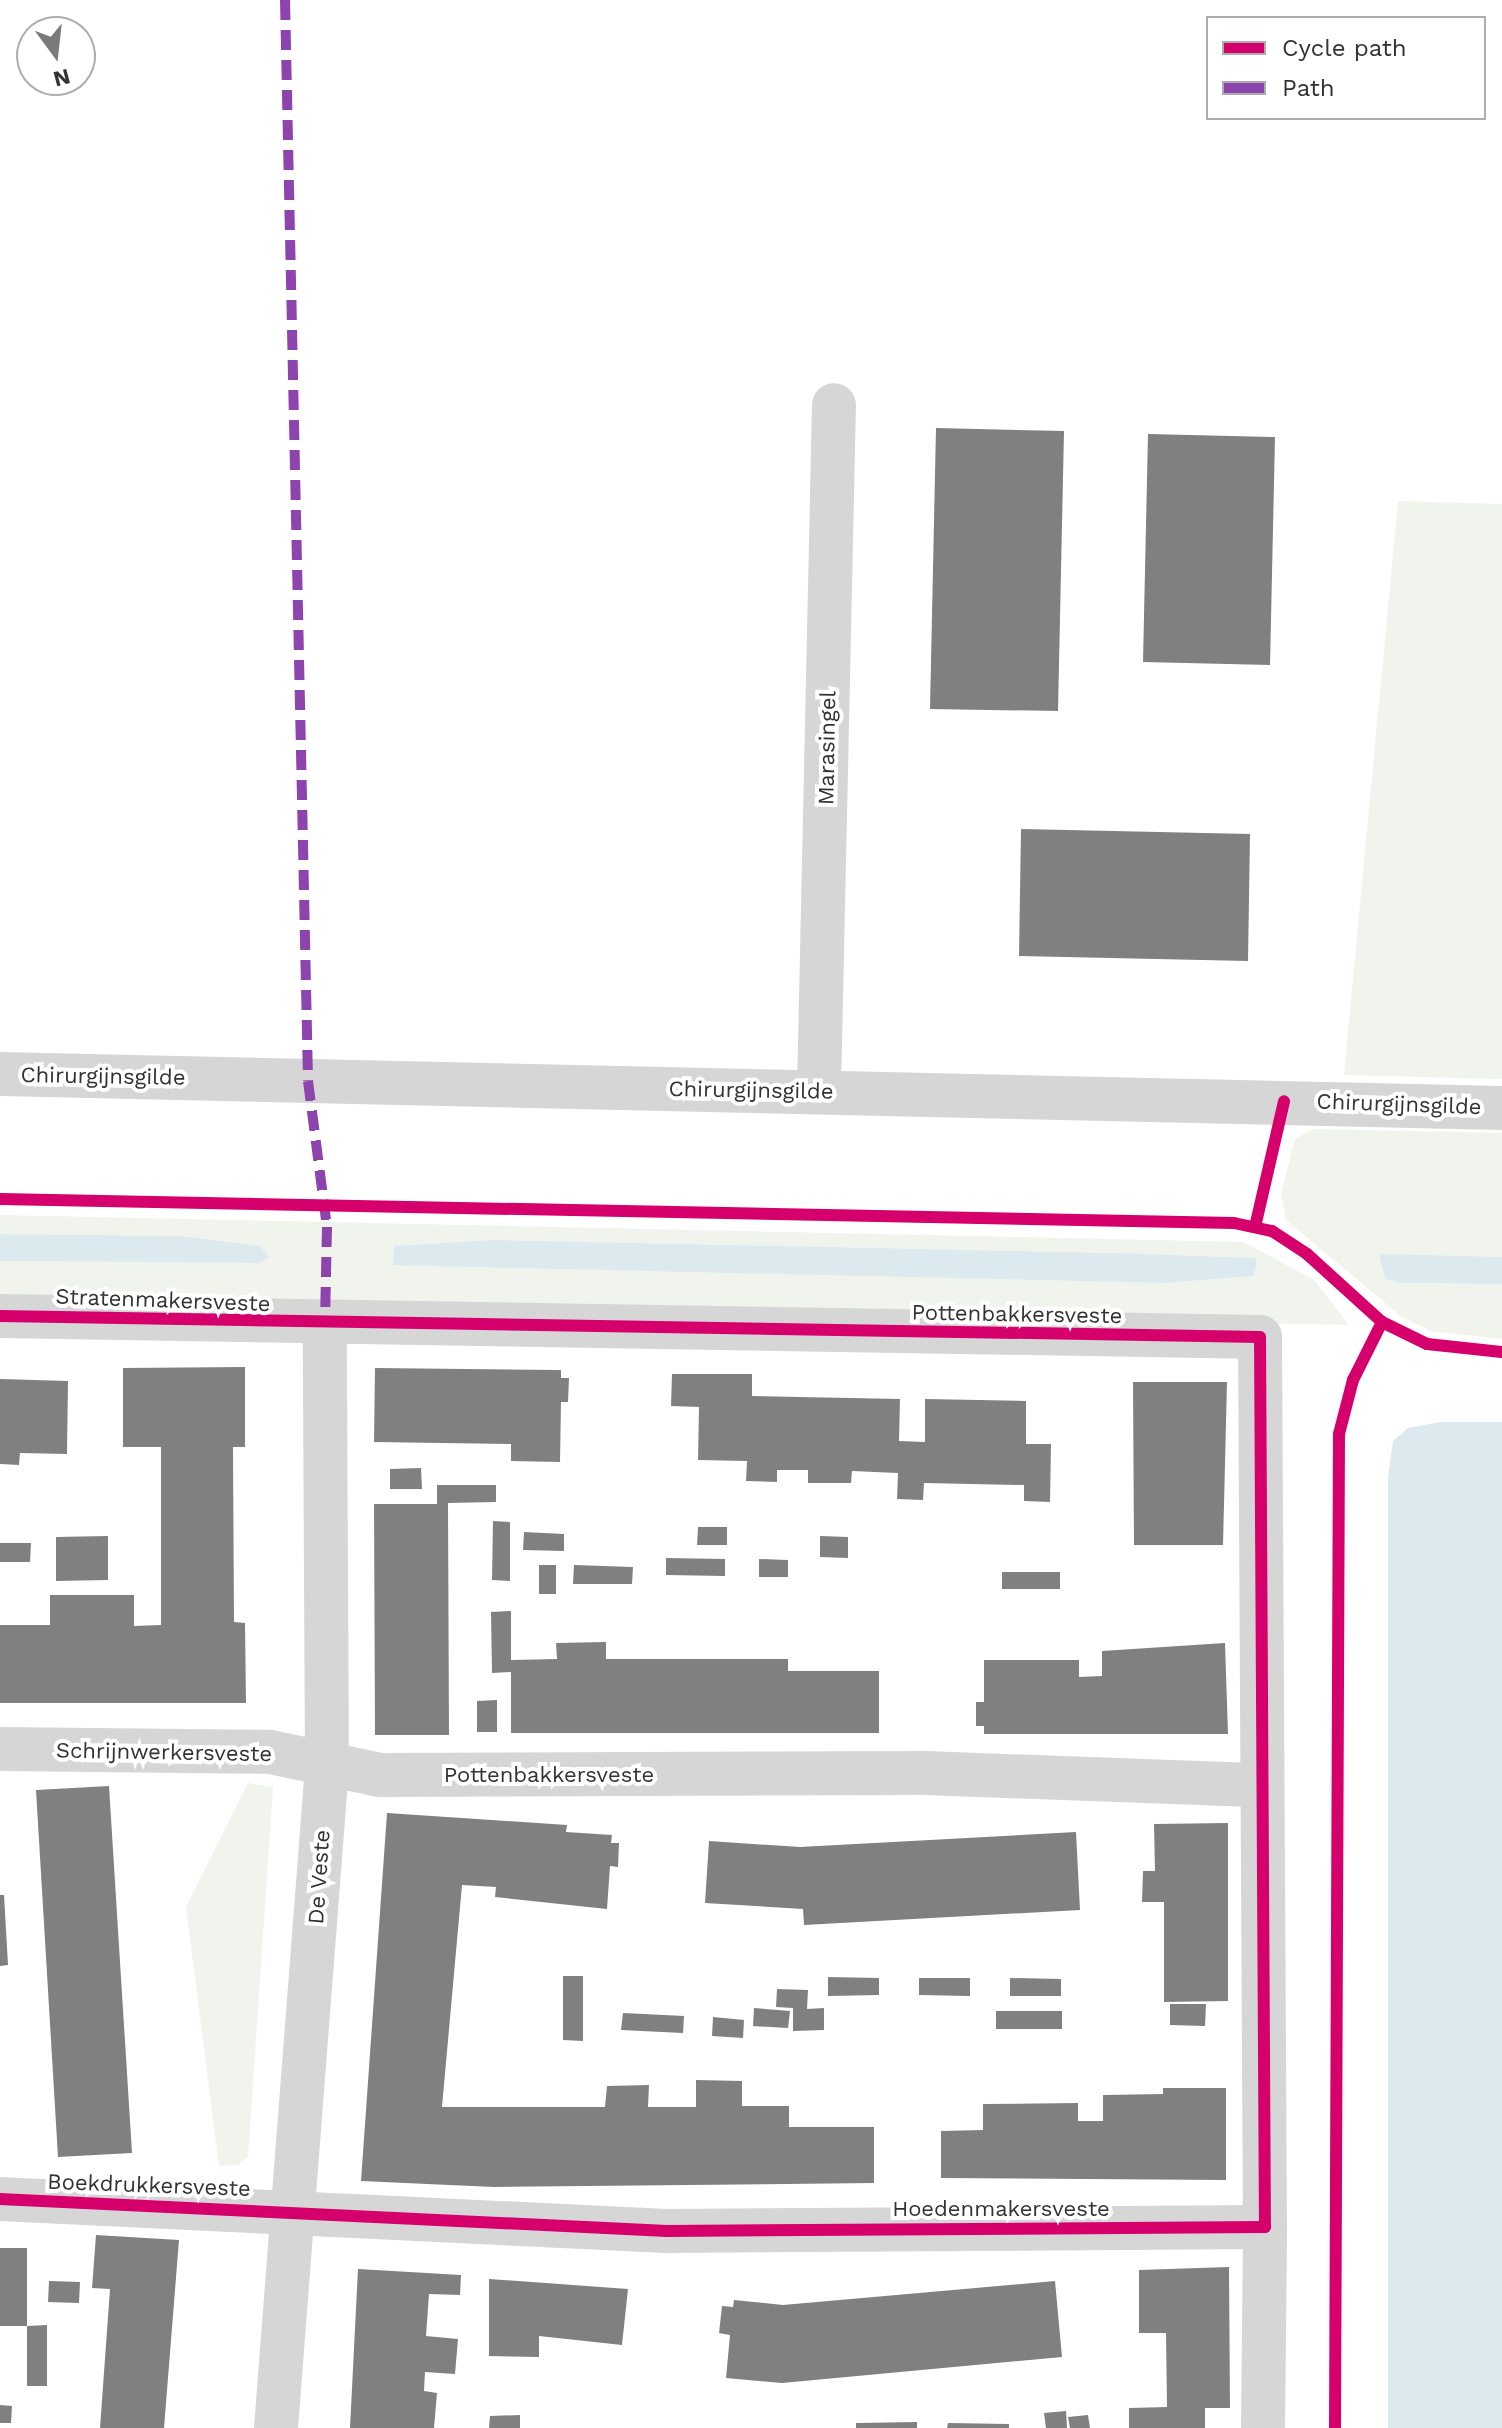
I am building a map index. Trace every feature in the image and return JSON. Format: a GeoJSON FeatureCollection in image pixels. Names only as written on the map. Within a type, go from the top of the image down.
{"type":"FeatureCollection","features":[{"type":"Feature","properties":{"kind":"street","name":"Marasingel"},"geometry":{"type":"LineString","coordinates":[[819,1091],[834,405]]}},
{"type":"Feature","properties":{"kind":"street","name":"Chirurgijnsgilde"},"geometry":{"type":"LineString","coordinates":[[0,1074],[1502,1108]]}},
{"type":"Feature","properties":{"kind":"street","name":"Stratenmakersveste"},"geometry":{"type":"LineString","coordinates":[[0,1316],[325,1325]]}},
{"type":"Feature","properties":{"kind":"street","name":"De Veste"},"geometry":{"type":"LineString","coordinates":[[276,2428],[297,2211],[327,1766],[325,1325]]}},
{"type":"Feature","properties":{"kind":"street","name":"Pottenbakkersveste"},"geometry":{"type":"LineString","coordinates":[[325,1325],[1260,1337],[1260,1785],[925,1773],[380,1775],[327,1766]]}},
{"type":"Feature","properties":{"kind":"street","name":"Schrijnwerkersveste"},"geometry":{"type":"LineString","coordinates":[[0,1749],[270,1752],[327,1766]]}},
{"type":"Feature","properties":{"kind":"street"},"geometry":{"type":"LineString","coordinates":[[1260,1785],[1265,2227],[1263,2428]]}},
{"type":"Feature","properties":{"kind":"street","name":"Boekdrukkersveste"},"geometry":{"type":"LineString","coordinates":[[0,2199],[297,2211]]}},
{"type":"Feature","properties":{"kind":"street","name":"Hoedenmakersveste"},"geometry":{"type":"LineString","coordinates":[[297,2211],[667,2231],[1265,2227]]}},
{"type":"Feature","properties":{"kind":"shaded area"},"geometry":{"type":"Polygon","coordinates":[[[1398,501],[1502,504],[1502,1079],[1344,1075],[1398,501]]]}},
{"type":"Feature","properties":{"kind":"shaded area"},"geometry":{"type":"Polygon","coordinates":[[[1313,1129],[1502,1133],[1502,1257],[1379,1255],[1385,1279],[1399,1283],[1502,1284],[1502,1339],[1431,1331],[1402,1317],[1286,1220],[1281,1194],[1295,1139],[1313,1129]]]}},
{"type":"Feature","properties":{"kind":"shaded area"},"geometry":{"type":"Polygon","coordinates":[[[0,1215],[1244,1242],[1314,1280],[1349,1325],[0,1297],[0,1261],[259,1263],[260,1246],[182,1236],[0,1234],[0,1215]],[[492,1240],[395,1246],[393,1264],[1166,1283],[1253,1276],[1257,1265],[1254,1258],[492,1240]]]}},
{"type":"Feature","properties":{"kind":"shaded area"},"geometry":{"type":"Polygon","coordinates":[[[0,1234],[182,1236],[260,1246],[269,1257],[259,1263],[0,1261],[0,1234]]]}},
{"type":"Feature","properties":{"kind":"shaded area"},"geometry":{"type":"Polygon","coordinates":[[[492,1240],[1117,1253],[1255,1258],[1257,1265],[1253,1276],[1166,1283],[393,1265],[394,1246],[492,1240]]]}},
{"type":"Feature","properties":{"kind":"shaded area"},"geometry":{"type":"Polygon","coordinates":[[[1379,1254],[1502,1257],[1502,1284],[1399,1283],[1385,1279],[1379,1254]]]}},
{"type":"Feature","properties":{"kind":"shaded area"},"geometry":{"type":"Polygon","coordinates":[[[1440,1422],[1502,1422],[1502,2428],[1388,2428],[1388,1478],[1393,1441],[1408,1428],[1440,1422]]]}},
{"type":"Feature","properties":{"kind":"shaded area"},"geometry":{"type":"Polygon","coordinates":[[[248,1783],[273,1787],[248,2156],[238,2165],[219,2166],[186,1907],[248,1783]]]}},
{"type":"Feature","properties":{"kind":"building"},"geometry":{"type":"Polygon","coordinates":[[[936,428],[1064,431],[1058,711],[930,709],[936,428]]]}},
{"type":"Feature","properties":{"kind":"building"},"geometry":{"type":"Polygon","coordinates":[[[1148,434],[1275,437],[1270,665],[1143,662],[1148,434]]]}},
{"type":"Feature","properties":{"kind":"building"},"geometry":{"type":"Polygon","coordinates":[[[1021,829],[1250,834],[1248,961],[1019,956],[1021,829]]]}},
{"type":"Feature","properties":{"kind":"building"},"geometry":{"type":"Polygon","coordinates":[[[245,1367],[245,1447],[233,1447],[234,1622],[245,1623],[246,1703],[0,1703],[0,1625],[50,1625],[50,1595],[134,1595],[134,1626],[161,1625],[161,1447],[123,1447],[123,1368],[245,1367]]]}},
{"type":"Feature","properties":{"kind":"building"},"geometry":{"type":"Polygon","coordinates":[[[375,1368],[561,1370],[561,1378],[569,1378],[568,1402],[561,1402],[560,1462],[511,1461],[511,1444],[374,1442],[375,1368]]]}},
{"type":"Feature","properties":{"kind":"building"},"geometry":{"type":"Polygon","coordinates":[[[672,1374],[752,1374],[752,1396],[900,1399],[899,1441],[925,1442],[925,1399],[1026,1401],[1026,1444],[1051,1444],[1050,1502],[1024,1501],[1024,1485],[924,1483],[923,1500],[897,1499],[898,1473],[852,1471],[851,1483],[808,1483],[808,1470],[777,1470],[777,1482],[746,1481],[747,1461],[698,1460],[699,1407],[671,1406],[672,1374]]]}},
{"type":"Feature","properties":{"kind":"building"},"geometry":{"type":"Polygon","coordinates":[[[0,1379],[68,1381],[67,1454],[20,1453],[19,1465],[0,1464],[0,1379]]]}},
{"type":"Feature","properties":{"kind":"building"},"geometry":{"type":"Polygon","coordinates":[[[1133,1382],[1227,1382],[1223,1545],[1134,1545],[1133,1382]]]}},
{"type":"Feature","properties":{"kind":"building"},"geometry":{"type":"Polygon","coordinates":[[[421,1468],[422,1489],[390,1489],[390,1469],[421,1468]]]}},
{"type":"Feature","properties":{"kind":"building"},"geometry":{"type":"Polygon","coordinates":[[[437,1485],[496,1485],[496,1502],[448,1503],[449,1735],[375,1735],[374,1504],[437,1504],[437,1485]]]}},
{"type":"Feature","properties":{"kind":"building"},"geometry":{"type":"Polygon","coordinates":[[[493,1521],[510,1522],[510,1581],[492,1580],[493,1521]]]}},
{"type":"Feature","properties":{"kind":"building"},"geometry":{"type":"Polygon","coordinates":[[[698,1527],[727,1527],[727,1545],[697,1545],[698,1527]]]}},
{"type":"Feature","properties":{"kind":"building"},"geometry":{"type":"Polygon","coordinates":[[[524,1532],[564,1534],[564,1551],[523,1550],[524,1532]]]}},
{"type":"Feature","properties":{"kind":"building"},"geometry":{"type":"Polygon","coordinates":[[[108,1536],[108,1580],[56,1581],[56,1537],[108,1536]]]}},
{"type":"Feature","properties":{"kind":"building"},"geometry":{"type":"Polygon","coordinates":[[[820,1536],[848,1537],[848,1558],[820,1557],[820,1536]]]}},
{"type":"Feature","properties":{"kind":"building"},"geometry":{"type":"Polygon","coordinates":[[[0,1543],[31,1543],[30,1562],[0,1562],[0,1543]]]}},
{"type":"Feature","properties":{"kind":"building"},"geometry":{"type":"Polygon","coordinates":[[[666,1558],[725,1559],[725,1576],[666,1575],[666,1558]]]}},
{"type":"Feature","properties":{"kind":"building"},"geometry":{"type":"Polygon","coordinates":[[[759,1559],[788,1560],[788,1577],[759,1577],[759,1559]]]}},
{"type":"Feature","properties":{"kind":"building"},"geometry":{"type":"Polygon","coordinates":[[[539,1565],[556,1565],[556,1594],[539,1594],[539,1565]]]}},
{"type":"Feature","properties":{"kind":"building"},"geometry":{"type":"Polygon","coordinates":[[[574,1565],[633,1567],[632,1584],[573,1584],[574,1565]]]}},
{"type":"Feature","properties":{"kind":"building"},"geometry":{"type":"Polygon","coordinates":[[[1002,1572],[1060,1572],[1060,1589],[1002,1589],[1002,1572]]]}},
{"type":"Feature","properties":{"kind":"building"},"geometry":{"type":"Polygon","coordinates":[[[511,1611],[511,1660],[557,1659],[556,1643],[606,1642],[606,1659],[788,1659],[788,1671],[879,1671],[879,1733],[511,1733],[511,1672],[492,1673],[491,1612],[511,1611]]]}},
{"type":"Feature","properties":{"kind":"building"},"geometry":{"type":"Polygon","coordinates":[[[1225,1643],[1228,1734],[984,1734],[984,1726],[976,1726],[976,1702],[984,1702],[984,1660],[1079,1660],[1079,1677],[1102,1676],[1102,1651],[1225,1643]]]}},
{"type":"Feature","properties":{"kind":"building"},"geometry":{"type":"Polygon","coordinates":[[[497,1700],[497,1732],[477,1732],[477,1701],[497,1700]]]}},
{"type":"Feature","properties":{"kind":"building"},"geometry":{"type":"Polygon","coordinates":[[[109,1786],[132,2153],[58,2157],[36,1790],[109,1786]]]}},
{"type":"Feature","properties":{"kind":"building"},"geometry":{"type":"Polygon","coordinates":[[[387,1813],[567,1825],[566,1832],[612,1835],[611,1843],[619,1843],[618,1867],[610,1866],[607,1909],[495,1897],[496,1887],[462,1885],[442,2107],[605,2107],[607,2086],[649,2085],[648,2107],[696,2107],[696,2080],[742,2081],[742,2106],[789,2106],[789,2127],[874,2127],[874,2183],[494,2187],[361,2181],[387,1813]]]}},
{"type":"Feature","properties":{"kind":"building"},"geometry":{"type":"Polygon","coordinates":[[[1228,1823],[1228,2001],[1164,2002],[1164,1902],[1142,1902],[1143,1871],[1155,1871],[1154,1824],[1228,1823]]]}},
{"type":"Feature","properties":{"kind":"building"},"geometry":{"type":"Polygon","coordinates":[[[1076,1832],[1080,1910],[804,1925],[803,1909],[705,1903],[709,1841],[800,1847],[1076,1832]]]}},
{"type":"Feature","properties":{"kind":"building"},"geometry":{"type":"Polygon","coordinates":[[[0,1895],[4,1895],[8,1965],[0,1966],[0,1895]]]}},
{"type":"Feature","properties":{"kind":"building"},"geometry":{"type":"Polygon","coordinates":[[[563,1976],[583,1976],[583,2041],[563,2040],[563,1976]]]}},
{"type":"Feature","properties":{"kind":"building"},"geometry":{"type":"Polygon","coordinates":[[[828,1977],[879,1978],[879,1995],[828,1996],[828,1977]]]}},
{"type":"Feature","properties":{"kind":"building"},"geometry":{"type":"Polygon","coordinates":[[[919,1978],[970,1978],[970,1996],[919,1995],[919,1978]]]}},
{"type":"Feature","properties":{"kind":"building"},"geometry":{"type":"Polygon","coordinates":[[[1010,1978],[1061,1979],[1061,1996],[1010,1996],[1010,1978]]]}},
{"type":"Feature","properties":{"kind":"building"},"geometry":{"type":"Polygon","coordinates":[[[777,1989],[808,1990],[807,2009],[824,2008],[824,2030],[793,2031],[793,2008],[776,2007],[777,1989]]]}},
{"type":"Feature","properties":{"kind":"building"},"geometry":{"type":"Polygon","coordinates":[[[1170,2004],[1206,2004],[1205,2026],[1170,2025],[1170,2004]]]}},
{"type":"Feature","properties":{"kind":"building"},"geometry":{"type":"Polygon","coordinates":[[[754,2008],[790,2011],[788,2028],[753,2026],[754,2008]]]}},
{"type":"Feature","properties":{"kind":"building"},"geometry":{"type":"Polygon","coordinates":[[[996,2011],[1062,2011],[1062,2029],[996,2029],[996,2011]]]}},
{"type":"Feature","properties":{"kind":"building"},"geometry":{"type":"Polygon","coordinates":[[[623,2013],[684,2016],[683,2033],[621,2030],[623,2013]]]}},
{"type":"Feature","properties":{"kind":"building"},"geometry":{"type":"Polygon","coordinates":[[[713,2017],[744,2020],[743,2038],[712,2036],[713,2017]]]}},
{"type":"Feature","properties":{"kind":"building"},"geometry":{"type":"Polygon","coordinates":[[[1163,2088],[1226,2088],[1226,2180],[941,2178],[941,2131],[983,2130],[983,2104],[1078,2103],[1078,2121],[1103,2121],[1103,2095],[1163,2094],[1163,2088]]]}},
{"type":"Feature","properties":{"kind":"building"},"geometry":{"type":"Polygon","coordinates":[[[96,2235],[179,2240],[164,2428],[100,2428],[110,2289],[92,2288],[96,2235]]]}},
{"type":"Feature","properties":{"kind":"building"},"geometry":{"type":"Polygon","coordinates":[[[0,2248],[27,2248],[27,2326],[0,2326],[0,2248]]]}},
{"type":"Feature","properties":{"kind":"building"},"geometry":{"type":"Polygon","coordinates":[[[1229,2267],[1230,2408],[1205,2408],[1205,2428],[1129,2428],[1129,2408],[1167,2407],[1166,2333],[1139,2333],[1139,2270],[1229,2267]]]}},
{"type":"Feature","properties":{"kind":"building"},"geometry":{"type":"Polygon","coordinates":[[[358,2269],[461,2275],[460,2295],[429,2294],[426,2336],[458,2339],[455,2374],[425,2372],[424,2391],[437,2393],[434,2428],[350,2428],[358,2269]]]}},
{"type":"Feature","properties":{"kind":"building"},"geometry":{"type":"Polygon","coordinates":[[[489,2279],[628,2289],[622,2345],[539,2336],[539,2357],[489,2356],[489,2279]]]}},
{"type":"Feature","properties":{"kind":"building"},"geometry":{"type":"Polygon","coordinates":[[[49,2281],[80,2282],[79,2303],[48,2302],[49,2281]]]}},
{"type":"Feature","properties":{"kind":"building"},"geometry":{"type":"Polygon","coordinates":[[[1055,2281],[1062,2357],[782,2383],[726,2378],[730,2335],[719,2333],[722,2306],[733,2307],[734,2300],[783,2305],[1055,2281]]]}},
{"type":"Feature","properties":{"kind":"building"},"geometry":{"type":"Polygon","coordinates":[[[47,2325],[47,2386],[27,2386],[27,2326],[47,2325]]]}},
{"type":"Feature","properties":{"kind":"building"},"geometry":{"type":"Polygon","coordinates":[[[0,2405],[12,2406],[11,2423],[0,2423],[0,2405]]]}},
{"type":"Feature","properties":{"kind":"building"},"geometry":{"type":"Polygon","coordinates":[[[1066,2411],[1067,2428],[1046,2428],[1044,2413],[1066,2411]]]}},
{"type":"Feature","properties":{"kind":"building"},"geometry":{"type":"Polygon","coordinates":[[[520,2415],[520,2428],[489,2428],[490,2416],[520,2415]]]}},
{"type":"Feature","properties":{"kind":"building"},"geometry":{"type":"Polygon","coordinates":[[[1088,2415],[1090,2428],[1070,2428],[1068,2417],[1088,2415]]]}},
{"type":"Feature","properties":{"kind":"building"},"geometry":{"type":"Polygon","coordinates":[[[917,2422],[917,2428],[856,2428],[856,2423],[917,2422]]]}},
{"type":"Feature","properties":{"kind":"building"},"geometry":{"type":"Polygon","coordinates":[[[948,2423],[1009,2424],[1009,2428],[947,2428],[948,2423]]]}},
{"type":"Feature","properties":{"kind":"marked path"},"geometry":{"type":"LineString","coordinates":[[285,0],[308,1081],[327,1227],[325,1325]]}},
{"type":"Feature","properties":{"kind":"cycle path"},"geometry":{"type":"LineString","coordinates":[[1255,1227],[1284,1101]]}},
{"type":"Feature","properties":{"kind":"cycle path"},"geometry":{"type":"LineString","coordinates":[[0,1199],[1234,1223],[1272,1231],[1307,1254],[1382,1322],[1427,1344],[1502,1352]]}},
{"type":"Feature","properties":{"kind":"cycle path"},"geometry":{"type":"LineString","coordinates":[[0,1316],[1260,1337],[1265,2227],[667,2231],[0,2199]]}},
{"type":"Feature","properties":{"kind":"cycle path"},"geometry":{"type":"LineString","coordinates":[[1335,2428],[1339,1434],[1353,1380],[1382,1322]]}}]}
